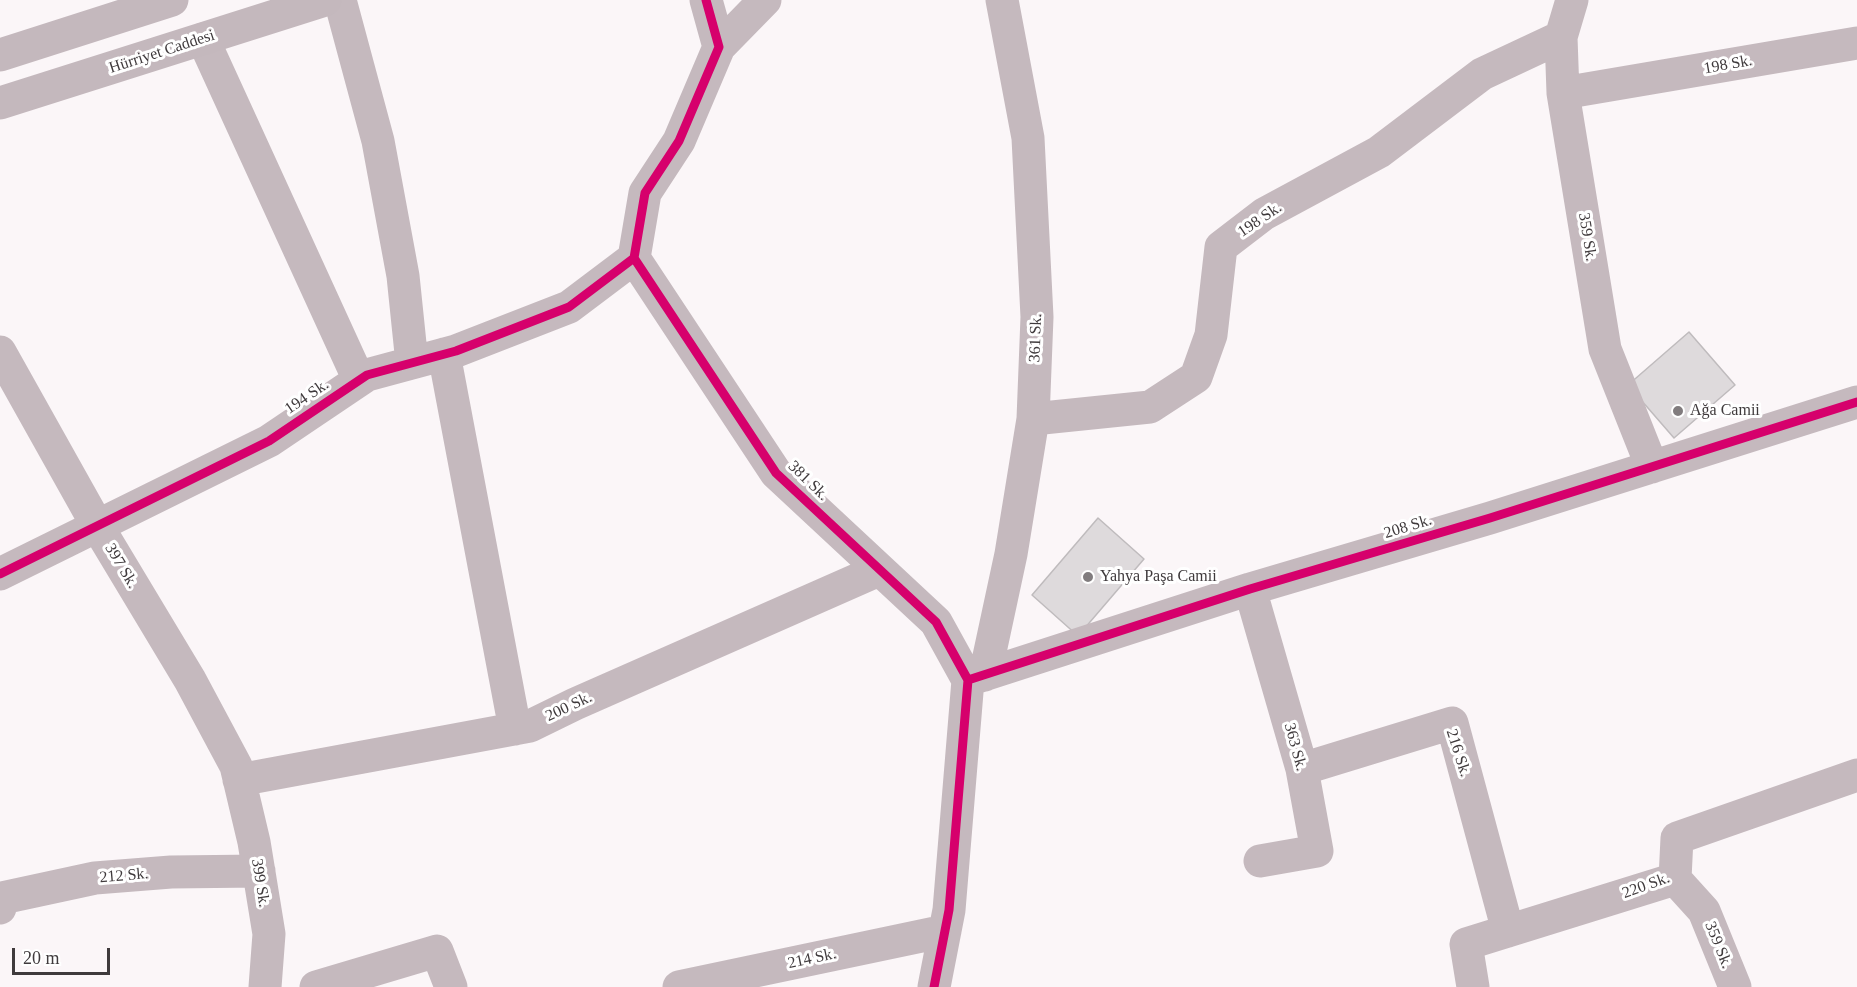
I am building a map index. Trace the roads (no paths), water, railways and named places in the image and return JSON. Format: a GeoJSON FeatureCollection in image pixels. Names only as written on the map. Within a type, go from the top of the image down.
{"type":"FeatureCollection","features":[{"type":"Feature","properties":{"kind":"main road"},"geometry":{"type":"LineString","coordinates":[[0,55],[120,8],[172,0]]}},
{"type":"Feature","properties":{"kind":"main road","name":"Hürriyet Caddesi"},"geometry":{"type":"LineString","coordinates":[[0,103],[325,0]]}},
{"type":"Feature","properties":{"kind":"street"},"geometry":{"type":"LineString","coordinates":[[340,0],[378,141],[403,276],[412,363]]}},
{"type":"Feature","properties":{"kind":"street"},"geometry":{"type":"LineString","coordinates":[[706,0],[719,47]]}},
{"type":"Feature","properties":{"kind":"street"},"geometry":{"type":"LineString","coordinates":[[634,258],[645,193],[679,141],[719,47],[765,0]]}},
{"type":"Feature","properties":{"kind":"street","name":"361 Sk."},"geometry":{"type":"LineString","coordinates":[[976,678],[1011,554],[1033,419],[1037,317],[1028,138],[1002,0]]}},
{"type":"Feature","properties":{"kind":"street","name":"359 Sk."},"geometry":{"type":"LineString","coordinates":[[1572,0],[1561,37],[1563,93],[1605,349],[1652,467]]}},
{"type":"Feature","properties":{"kind":"street","name":"198 Sk."},"geometry":{"type":"LineString","coordinates":[[1033,419],[1150,407],[1196,376],[1211,335],[1221,248],[1264,214],[1379,153],[1482,74],[1561,37]]}},
{"type":"Feature","properties":{"kind":"street"},"geometry":{"type":"LineString","coordinates":[[202,39],[359,380]]}},
{"type":"Feature","properties":{"kind":"street","name":"198 Sk."},"geometry":{"type":"LineString","coordinates":[[1563,93],[1857,43]]}},
{"type":"Feature","properties":{"kind":"street","name":"194 Sk."},"geometry":{"type":"LineString","coordinates":[[0,574],[269,441],[367,375],[444,354],[570,307],[634,258]]}},
{"type":"Feature","properties":{"kind":"street","name":"381 Sk."},"geometry":{"type":"LineString","coordinates":[[634,258],[776,473],[936,622],[976,678]]}},
{"type":"Feature","properties":{"kind":"street","name":"397 Sk."},"geometry":{"type":"LineString","coordinates":[[0,352],[98,527],[190,680],[236,766],[239,780]]}},
{"type":"Feature","properties":{"kind":"street"},"geometry":{"type":"LineString","coordinates":[[444,354],[515,729]]}},
{"type":"Feature","properties":{"kind":"street","name":"208 Sk."},"geometry":{"type":"LineString","coordinates":[[976,678],[1250,589],[1490,518],[1857,402]]}},
{"type":"Feature","properties":{"kind":"street","name":"200 Sk."},"geometry":{"type":"LineString","coordinates":[[239,780],[531,726],[575,704],[879,570]]}},
{"type":"Feature","properties":{"kind":"street","name":"363 Sk."},"geometry":{"type":"LineString","coordinates":[[1250,589],[1302,769],[1317,851],[1260,861]]}},
{"type":"Feature","properties":{"kind":"street"},"geometry":{"type":"LineString","coordinates":[[934,987],[950,898],[976,678]]}},
{"type":"Feature","properties":{"kind":"street","name":"216 Sk."},"geometry":{"type":"LineString","coordinates":[[1302,769],[1452,723],[1508,931]]}},
{"type":"Feature","properties":{"kind":"street","name":"220 Sk."},"geometry":{"type":"LineString","coordinates":[[1473,987],[1466,944],[1675,879],[1677,838],[1857,775]]}},
{"type":"Feature","properties":{"kind":"street","name":"399 Sk."},"geometry":{"type":"LineString","coordinates":[[239,780],[254,842],[269,934],[266,987]]}},
{"type":"Feature","properties":{"kind":"street","name":"212 Sk."},"geometry":{"type":"LineString","coordinates":[[0,901],[95,878],[171,872],[259,871]]}},
{"type":"Feature","properties":{"kind":"street","name":"359 Sk."},"geometry":{"type":"LineString","coordinates":[[1675,879],[1704,911],[1735,987]]}},
{"type":"Feature","properties":{"kind":"street","name":"214 Sk."},"geometry":{"type":"LineString","coordinates":[[679,987],[945,931]]}},
{"type":"Feature","properties":{"kind":"street"},"geometry":{"type":"LineString","coordinates":[[316,987],[437,951],[451,987]]}},
{"type":"Feature","properties":{"kind":"place","name":"Ağa Camii"},"geometry":{"type":"Point","coordinates":[1678,411]}},
{"type":"Feature","properties":{"kind":"place","name":"Yahya Paşa Camii"},"geometry":{"type":"Point","coordinates":[1088,577]}}]}
